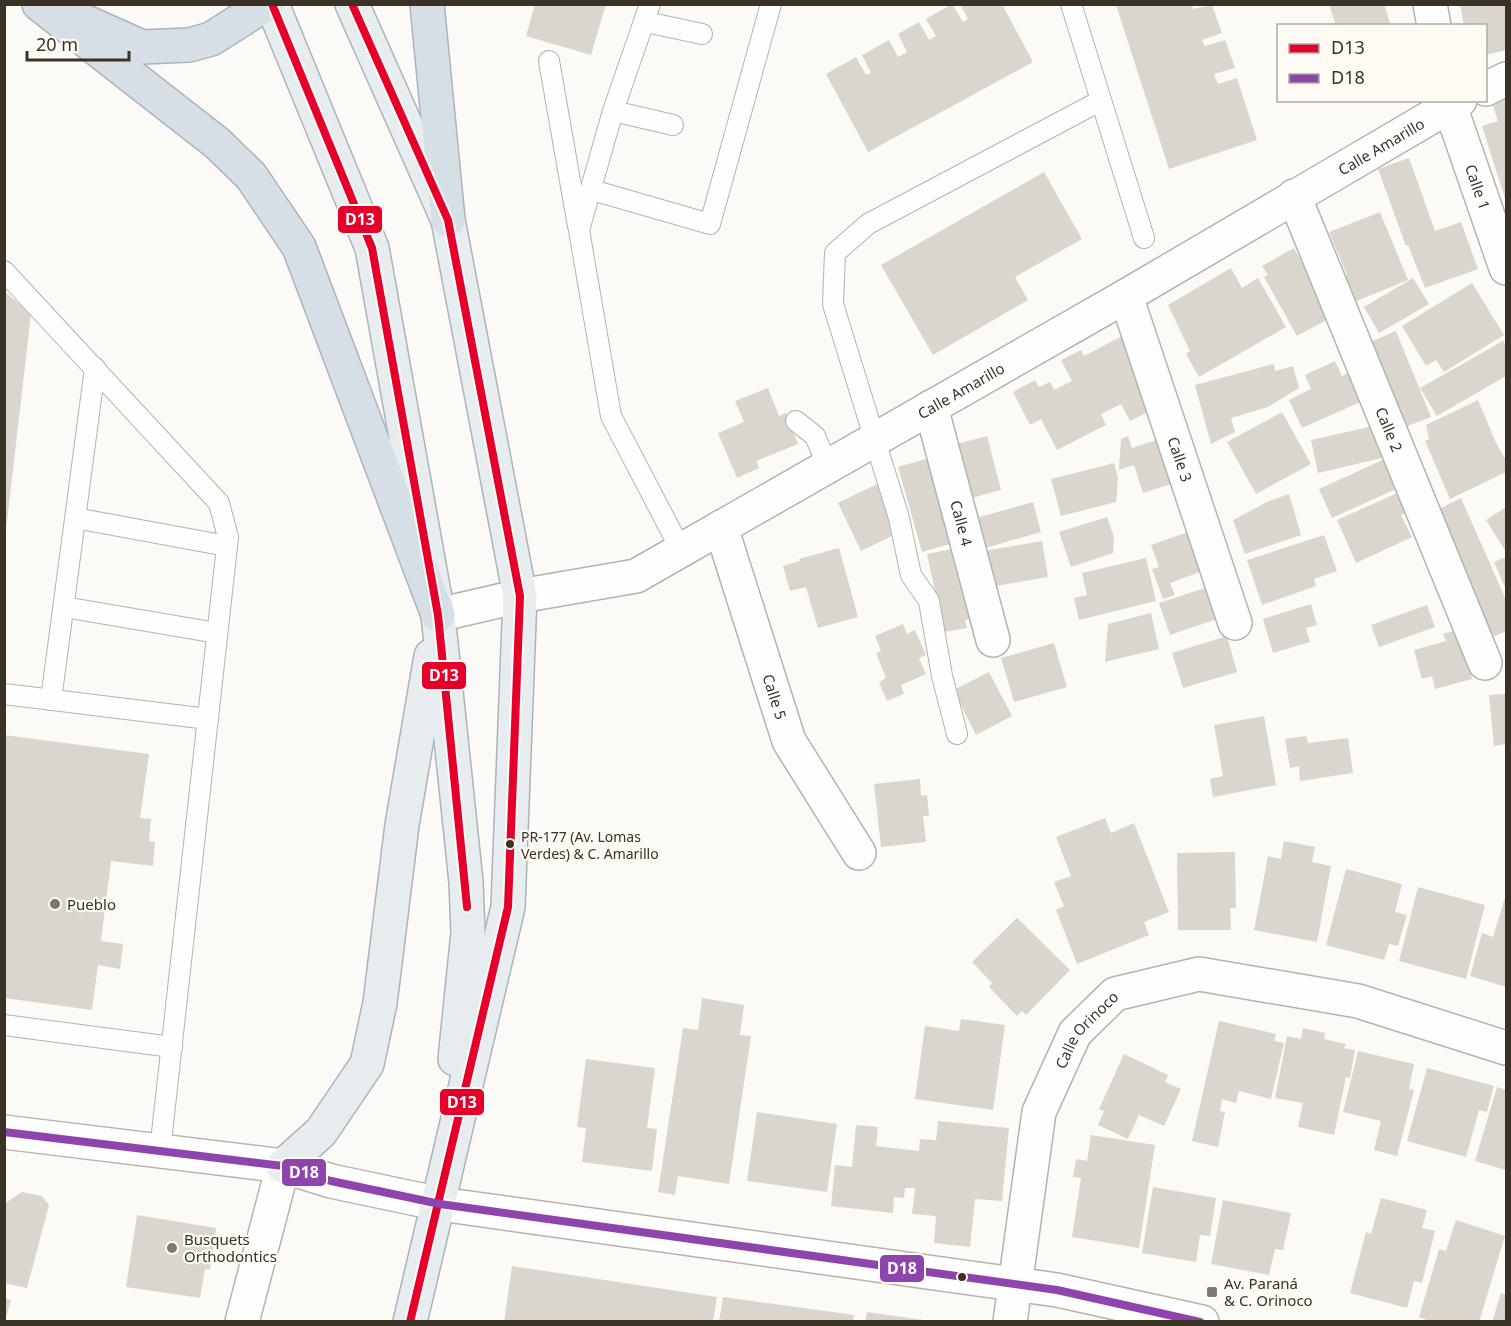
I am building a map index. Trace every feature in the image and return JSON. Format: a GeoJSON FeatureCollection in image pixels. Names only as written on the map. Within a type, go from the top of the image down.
{"type":"FeatureCollection","features":[{"type":"Feature","properties":{"kind":"highway"},"geometry":{"type":"LineString","coordinates":[[39,4],[217,143],[251,176],[299,247],[438,615]]}},
{"type":"Feature","properties":{"kind":"highway"},"geometry":{"type":"LineString","coordinates":[[45,4],[142,47],[189,45],[211,39],[266,4]]}},
{"type":"Feature","properties":{"kind":"highway"},"geometry":{"type":"LineString","coordinates":[[427,4],[448,220]]}},
{"type":"Feature","properties":{"kind":"main road"},"geometry":{"type":"LineString","coordinates":[[272,4],[372,248],[438,615],[466,882],[468,933],[440,1204]]}},
{"type":"Feature","properties":{"kind":"main road"},"geometry":{"type":"LineString","coordinates":[[352,4],[448,220],[520,596],[508,907],[440,1204],[410,1322]]}},
{"type":"Feature","properties":{"kind":"main road"},"geometry":{"type":"LineString","coordinates":[[284,1166],[321,1132],[367,1064],[380,1003],[402,825],[438,615]]}},
{"type":"Feature","properties":{"kind":"street"},"geometry":{"type":"LineString","coordinates":[[1430,4],[1434,24]]}},
{"type":"Feature","properties":{"kind":"street"},"geometry":{"type":"LineString","coordinates":[[1487,88],[1506,79]]}},
{"type":"Feature","properties":{"kind":"street","name":"Calle Amarillo"},"geometry":{"type":"LineString","coordinates":[[438,615],[520,596],[636,576],[1126,296],[1452,102]]}},
{"type":"Feature","properties":{"kind":"street","name":"Calle 1"},"geometry":{"type":"LineString","coordinates":[[1452,102],[1506,268]]}},
{"type":"Feature","properties":{"kind":"street","name":"Calle 2"},"geometry":{"type":"LineString","coordinates":[[1294,196],[1485,663]]}},
{"type":"Feature","properties":{"kind":"street","name":"Calle 3"},"geometry":{"type":"LineString","coordinates":[[1126,296],[1235,623]]}},
{"type":"Feature","properties":{"kind":"street","name":"Calle 4"},"geometry":{"type":"LineString","coordinates":[[931,407],[993,640]]}},
{"type":"Feature","properties":{"kind":"street","name":"Calle 5"},"geometry":{"type":"LineString","coordinates":[[721,527],[789,741],[859,853]]}},
{"type":"Feature","properties":{"kind":"street","name":"Calle Orinoco"},"geometry":{"type":"LineString","coordinates":[[1010,1322],[1039,1112],[1075,1033],[1115,994],[1199,975],[1358,1001],[1506,1048]]}},
{"type":"Feature","properties":{"kind":"street"},"geometry":{"type":"LineString","coordinates":[[4,1132],[284,1166],[331,1181],[440,1204],[1015,1286],[1057,1290],[1202,1322]]}},
{"type":"Feature","properties":{"kind":"street"},"geometry":{"type":"LineString","coordinates":[[242,1322],[284,1166]]}},
{"type":"Feature","properties":{"kind":"lane"},"geometry":{"type":"LineString","coordinates":[[592,190],[710,225],[771,4]]}},
{"type":"Feature","properties":{"kind":"lane"},"geometry":{"type":"LineString","coordinates":[[1071,4],[1144,238]]}},
{"type":"Feature","properties":{"kind":"lane"},"geometry":{"type":"LineString","coordinates":[[579,230],[613,111],[648,13],[702,34]]}},
{"type":"Feature","properties":{"kind":"lane"},"geometry":{"type":"LineString","coordinates":[[549,61],[611,416],[681,550]]}},
{"type":"Feature","properties":{"kind":"lane"},"geometry":{"type":"LineString","coordinates":[[957,734],[942,676],[929,601],[911,575],[899,518],[833,304],[835,253],[868,224],[1100,101]]}},
{"type":"Feature","properties":{"kind":"lane"},"geometry":{"type":"LineString","coordinates":[[613,111],[673,126]]}},
{"type":"Feature","properties":{"kind":"lane"},"geometry":{"type":"LineString","coordinates":[[4,271],[219,502],[228,537],[160,1151]]}},
{"type":"Feature","properties":{"kind":"lane"},"geometry":{"type":"LineString","coordinates":[[51,700],[95,368]]}},
{"type":"Feature","properties":{"kind":"lane"},"geometry":{"type":"LineString","coordinates":[[796,421],[815,436],[828,466]]}},
{"type":"Feature","properties":{"kind":"lane"},"geometry":{"type":"LineString","coordinates":[[75,518],[227,546]]}},
{"type":"Feature","properties":{"kind":"lane"},"geometry":{"type":"LineString","coordinates":[[64,608],[218,633]]}},
{"type":"Feature","properties":{"kind":"lane"},"geometry":{"type":"LineString","coordinates":[[4,694],[208,719]]}},
{"type":"Feature","properties":{"kind":"lane"},"geometry":{"type":"LineString","coordinates":[[4,1024],[172,1047]]}},
{"type":"Feature","properties":{"kind":"building"},"geometry":{"type":"Polygon","coordinates":[[[535,4],[606,4],[591,55],[526,36],[535,4]]]}},
{"type":"Feature","properties":{"kind":"building"},"geometry":{"type":"Polygon","coordinates":[[[952,4],[963,22],[968,19],[960,4],[1002,4],[1033,62],[868,152],[826,74],[856,57],[866,75],[871,73],[862,55],[889,40],[898,57],[907,52],[898,34],[919,22],[929,40],[936,36],[926,19],[952,4]]]}},
{"type":"Feature","properties":{"kind":"building"},"geometry":{"type":"Polygon","coordinates":[[[1329,4],[1384,4],[1390,23],[1387,24],[1335,24],[1329,4]]]}},
{"type":"Feature","properties":{"kind":"building"},"geometry":{"type":"Polygon","coordinates":[[[1460,4],[1506,4],[1506,50],[1487,55],[1487,24],[1464,24],[1460,4]]]}},
{"type":"Feature","properties":{"kind":"building"},"geometry":{"type":"Polygon","coordinates":[[[1116,5],[1192,5],[1193,9],[1212,5],[1222,33],[1202,40],[1205,46],[1225,40],[1235,68],[1214,74],[1218,84],[1237,78],[1257,140],[1169,169],[1116,5]]]}},
{"type":"Feature","properties":{"kind":"building"},"geometry":{"type":"Polygon","coordinates":[[[1506,99],[1506,202],[1482,126],[1498,121],[1492,103],[1506,99]]]}},
{"type":"Feature","properties":{"kind":"building"},"geometry":{"type":"Polygon","coordinates":[[[1409,158],[1435,231],[1461,222],[1478,269],[1425,288],[1408,245],[1406,246],[1378,169],[1409,158]]]}},
{"type":"Feature","properties":{"kind":"building"},"geometry":{"type":"Polygon","coordinates":[[[1044,172],[1082,239],[1015,277],[1028,300],[933,355],[881,265],[1044,172]]]}},
{"type":"Feature","properties":{"kind":"building"},"geometry":{"type":"Polygon","coordinates":[[[1380,212],[1408,280],[1347,305],[1336,280],[1347,275],[1329,232],[1380,212]]]}},
{"type":"Feature","properties":{"kind":"building"},"geometry":{"type":"Polygon","coordinates":[[[1294,248],[1332,317],[1297,336],[1264,277],[1268,275],[1262,266],[1294,248]]]}},
{"type":"Feature","properties":{"kind":"building"},"geometry":{"type":"Polygon","coordinates":[[[1231,268],[1242,288],[1258,278],[1286,327],[1199,377],[1186,354],[1190,351],[1168,305],[1231,268]]]}},
{"type":"Feature","properties":{"kind":"building"},"geometry":{"type":"Polygon","coordinates":[[[1413,278],[1429,304],[1379,333],[1364,307],[1413,278]]]}},
{"type":"Feature","properties":{"kind":"building"},"geometry":{"type":"Polygon","coordinates":[[[1472,283],[1504,335],[1444,372],[1436,360],[1426,366],[1402,326],[1472,283]]]}},
{"type":"Feature","properties":{"kind":"building"},"geometry":{"type":"Polygon","coordinates":[[[4,291],[31,314],[6,530],[4,530],[4,291]]]}},
{"type":"Feature","properties":{"kind":"building"},"geometry":{"type":"Polygon","coordinates":[[[1396,331],[1431,417],[1405,427],[1370,342],[1396,331]]]}},
{"type":"Feature","properties":{"kind":"building"},"geometry":{"type":"Polygon","coordinates":[[[1128,333],[1152,410],[1130,421],[1121,404],[1101,414],[1106,425],[1057,450],[1041,419],[1030,425],[1013,392],[1035,380],[1039,387],[1050,382],[1054,390],[1072,381],[1061,360],[1081,350],[1084,356],[1128,333]]]}},
{"type":"Feature","properties":{"kind":"building"},"geometry":{"type":"Polygon","coordinates":[[[1503,341],[1506,346],[1506,376],[1437,416],[1420,388],[1503,341]]]}},
{"type":"Feature","properties":{"kind":"building"},"geometry":{"type":"Polygon","coordinates":[[[1335,361],[1342,376],[1352,371],[1365,400],[1302,428],[1289,400],[1311,389],[1305,375],[1335,361]]]}},
{"type":"Feature","properties":{"kind":"building"},"geometry":{"type":"Polygon","coordinates":[[[1274,364],[1275,371],[1293,366],[1299,388],[1268,407],[1231,418],[1235,432],[1211,444],[1195,385],[1274,364]]]}},
{"type":"Feature","properties":{"kind":"building"},"geometry":{"type":"Polygon","coordinates":[[[768,388],[779,416],[786,413],[798,444],[756,461],[759,468],[737,478],[718,433],[744,422],[735,401],[768,388]]]}},
{"type":"Feature","properties":{"kind":"building"},"geometry":{"type":"Polygon","coordinates":[[[1478,400],[1496,443],[1506,460],[1506,472],[1450,499],[1425,441],[1429,439],[1426,425],[1478,400]]]}},
{"type":"Feature","properties":{"kind":"building"},"geometry":{"type":"Polygon","coordinates":[[[1282,412],[1311,464],[1256,494],[1227,442],[1282,412]]]}},
{"type":"Feature","properties":{"kind":"building"},"geometry":{"type":"Polygon","coordinates":[[[1378,425],[1386,457],[1318,473],[1311,440],[1378,425]]]}},
{"type":"Feature","properties":{"kind":"building"},"geometry":{"type":"Polygon","coordinates":[[[1178,433],[1193,477],[1143,493],[1134,465],[1119,470],[1121,439],[1128,436],[1132,448],[1178,433]]]}},
{"type":"Feature","properties":{"kind":"building"},"geometry":{"type":"Polygon","coordinates":[[[987,436],[1001,490],[957,502],[968,539],[922,552],[898,467],[929,458],[927,452],[987,436]]]}},
{"type":"Feature","properties":{"kind":"building"},"geometry":{"type":"Polygon","coordinates":[[[1391,456],[1405,485],[1332,518],[1319,489],[1391,456]]]}},
{"type":"Feature","properties":{"kind":"building"},"geometry":{"type":"Polygon","coordinates":[[[1114,463],[1118,478],[1116,502],[1061,516],[1051,479],[1114,463]]]}},
{"type":"Feature","properties":{"kind":"building"},"geometry":{"type":"Polygon","coordinates":[[[877,484],[900,532],[861,551],[838,503],[877,484]]]}},
{"type":"Feature","properties":{"kind":"building"},"geometry":{"type":"Polygon","coordinates":[[[1404,490],[1412,510],[1401,515],[1412,537],[1356,563],[1337,520],[1404,490]]]}},
{"type":"Feature","properties":{"kind":"building"},"geometry":{"type":"Polygon","coordinates":[[[1289,494],[1301,535],[1245,554],[1233,520],[1269,501],[1289,494]]]}},
{"type":"Feature","properties":{"kind":"building"},"geometry":{"type":"Polygon","coordinates":[[[1461,498],[1506,600],[1506,631],[1493,637],[1439,509],[1461,498]]]}},
{"type":"Feature","properties":{"kind":"building"},"geometry":{"type":"Polygon","coordinates":[[[1033,502],[1041,532],[985,548],[976,518],[1033,502]]]}},
{"type":"Feature","properties":{"kind":"building"},"geometry":{"type":"Polygon","coordinates":[[[1506,507],[1506,552],[1486,520],[1506,507]]]}},
{"type":"Feature","properties":{"kind":"building"},"geometry":{"type":"Polygon","coordinates":[[[1107,517],[1114,537],[1113,553],[1071,567],[1059,532],[1107,517]]]}},
{"type":"Feature","properties":{"kind":"building"},"geometry":{"type":"Polygon","coordinates":[[[1205,526],[1219,565],[1170,583],[1175,595],[1163,599],[1152,569],[1159,567],[1151,545],[1205,526]]]}},
{"type":"Feature","properties":{"kind":"building"},"geometry":{"type":"Polygon","coordinates":[[[1324,535],[1337,571],[1314,579],[1316,586],[1262,605],[1247,560],[1324,535]]]}},
{"type":"Feature","properties":{"kind":"building"},"geometry":{"type":"Polygon","coordinates":[[[1042,541],[1048,577],[984,588],[978,552],[1042,541]]]}},
{"type":"Feature","properties":{"kind":"building"},"geometry":{"type":"Polygon","coordinates":[[[965,546],[980,617],[965,620],[967,628],[944,632],[927,554],[965,546]]]}},
{"type":"Feature","properties":{"kind":"building"},"geometry":{"type":"Polygon","coordinates":[[[839,548],[858,617],[818,628],[806,587],[790,591],[783,566],[839,548]]]}},
{"type":"Feature","properties":{"kind":"building"},"geometry":{"type":"Polygon","coordinates":[[[1506,557],[1506,590],[1494,562],[1506,557]]]}},
{"type":"Feature","properties":{"kind":"building"},"geometry":{"type":"Polygon","coordinates":[[[1146,558],[1156,601],[1079,620],[1074,598],[1087,595],[1082,573],[1146,558]]]}},
{"type":"Feature","properties":{"kind":"building"},"geometry":{"type":"Polygon","coordinates":[[[1220,583],[1231,614],[1170,635],[1159,603],[1220,583]]]}},
{"type":"Feature","properties":{"kind":"building"},"geometry":{"type":"Polygon","coordinates":[[[1311,604],[1317,625],[1306,628],[1310,642],[1273,653],[1263,619],[1311,604]]]}},
{"type":"Feature","properties":{"kind":"building"},"geometry":{"type":"Polygon","coordinates":[[[1427,605],[1435,627],[1379,647],[1371,625],[1427,605]]]}},
{"type":"Feature","properties":{"kind":"building"},"geometry":{"type":"Polygon","coordinates":[[[1151,613],[1159,649],[1105,662],[1108,624],[1151,613]]]}},
{"type":"Feature","properties":{"kind":"building"},"geometry":{"type":"Polygon","coordinates":[[[903,624],[907,634],[915,630],[926,655],[919,658],[926,674],[901,685],[904,694],[887,701],[879,682],[886,678],[876,653],[881,651],[875,636],[903,624]]]}},
{"type":"Feature","properties":{"kind":"building"},"geometry":{"type":"Polygon","coordinates":[[[1464,628],[1466,655],[1472,679],[1435,689],[1432,676],[1422,679],[1414,650],[1446,641],[1443,634],[1464,628]]]}},
{"type":"Feature","properties":{"kind":"building"},"geometry":{"type":"Polygon","coordinates":[[[1227,636],[1237,672],[1183,688],[1172,653],[1227,636]]]}},
{"type":"Feature","properties":{"kind":"building"},"geometry":{"type":"Polygon","coordinates":[[[1054,643],[1067,687],[1014,702],[1001,658],[1054,643]]]}},
{"type":"Feature","properties":{"kind":"building"},"geometry":{"type":"Polygon","coordinates":[[[989,672],[1012,716],[976,735],[961,705],[956,708],[948,693],[989,672]]]}},
{"type":"Feature","properties":{"kind":"building"},"geometry":{"type":"Polygon","coordinates":[[[1506,694],[1506,744],[1494,746],[1489,695],[1506,694]]]}},
{"type":"Feature","properties":{"kind":"building"},"geometry":{"type":"Polygon","coordinates":[[[1264,716],[1276,785],[1213,797],[1210,779],[1223,776],[1214,725],[1264,716]]]}},
{"type":"Feature","properties":{"kind":"building","name":"Pueblo"},"geometry":{"type":"Polygon","coordinates":[[[4,735],[149,754],[140,818],[151,819],[149,841],[155,842],[153,866],[111,861],[101,941],[123,944],[120,969],[98,965],[92,1010],[4,998],[4,735]]]}},
{"type":"Feature","properties":{"kind":"building"},"geometry":{"type":"Polygon","coordinates":[[[1306,736],[1308,743],[1348,738],[1353,773],[1300,781],[1299,766],[1290,768],[1285,739],[1306,736]]]}},
{"type":"Feature","properties":{"kind":"building"},"geometry":{"type":"Polygon","coordinates":[[[920,779],[921,796],[927,795],[929,816],[923,816],[926,842],[881,847],[874,784],[920,779]]]}},
{"type":"Feature","properties":{"kind":"building"},"geometry":{"type":"Polygon","coordinates":[[[1105,818],[1111,833],[1134,823],[1169,912],[1144,922],[1149,935],[1077,964],[1056,910],[1064,906],[1054,882],[1071,876],[1056,837],[1105,818]]]}},
{"type":"Feature","properties":{"kind":"building"},"geometry":{"type":"Polygon","coordinates":[[[1284,841],[1315,847],[1312,862],[1331,866],[1317,942],[1254,930],[1268,856],[1281,859],[1284,841]]]}},
{"type":"Feature","properties":{"kind":"building"},"geometry":{"type":"Polygon","coordinates":[[[1235,852],[1236,908],[1230,908],[1231,930],[1178,930],[1177,853],[1235,852]]]}},
{"type":"Feature","properties":{"kind":"building"},"geometry":{"type":"Polygon","coordinates":[[[1346,869],[1402,884],[1395,912],[1407,915],[1398,946],[1389,944],[1384,960],[1326,945],[1346,869]]]}},
{"type":"Feature","properties":{"kind":"building"},"geometry":{"type":"Polygon","coordinates":[[[1418,887],[1485,905],[1466,979],[1399,961],[1418,887]]]}},
{"type":"Feature","properties":{"kind":"building"},"geometry":{"type":"Polygon","coordinates":[[[1506,894],[1506,987],[1470,976],[1482,933],[1493,937],[1506,894]]]}},
{"type":"Feature","properties":{"kind":"building"},"geometry":{"type":"Polygon","coordinates":[[[1017,918],[1070,970],[1026,1015],[1022,1011],[1017,1016],[989,987],[992,983],[972,962],[1017,918]]]}},
{"type":"Feature","properties":{"kind":"building"},"geometry":{"type":"Polygon","coordinates":[[[702,998],[744,1005],[740,1035],[751,1036],[729,1184],[678,1176],[675,1195],[658,1192],[683,1028],[698,1030],[702,998]]]}},
{"type":"Feature","properties":{"kind":"building"},"geometry":{"type":"Polygon","coordinates":[[[961,1019],[1005,1025],[993,1110],[915,1099],[925,1026],[959,1031],[961,1019]]]}},
{"type":"Feature","properties":{"kind":"building"},"geometry":{"type":"Polygon","coordinates":[[[1219,1021],[1276,1034],[1274,1041],[1284,1043],[1271,1099],[1239,1091],[1236,1103],[1222,1099],[1220,1111],[1225,1112],[1218,1147],[1192,1141],[1219,1021]]]}},
{"type":"Feature","properties":{"kind":"building"},"geometry":{"type":"Polygon","coordinates":[[[1303,1028],[1325,1033],[1324,1039],[1346,1044],[1344,1048],[1355,1050],[1350,1078],[1346,1077],[1334,1135],[1298,1127],[1303,1103],[1275,1098],[1287,1036],[1301,1039],[1303,1028]]]}},
{"type":"Feature","properties":{"kind":"building"},"geometry":{"type":"Polygon","coordinates":[[[1358,1051],[1414,1064],[1409,1089],[1414,1090],[1397,1156],[1374,1150],[1381,1121],[1343,1112],[1358,1051]]]}},
{"type":"Feature","properties":{"kind":"building"},"geometry":{"type":"Polygon","coordinates":[[[1124,1054],[1168,1075],[1165,1082],[1181,1089],[1164,1126],[1139,1115],[1128,1139],[1098,1125],[1104,1111],[1099,1109],[1124,1054]]]}},
{"type":"Feature","properties":{"kind":"building"},"geometry":{"type":"Polygon","coordinates":[[[586,1059],[655,1068],[647,1128],[657,1129],[652,1171],[582,1162],[586,1128],[577,1127],[586,1059]]]}},
{"type":"Feature","properties":{"kind":"building"},"geometry":{"type":"Polygon","coordinates":[[[1427,1068],[1494,1086],[1487,1112],[1479,1110],[1466,1157],[1407,1141],[1427,1068]]]}},
{"type":"Feature","properties":{"kind":"building"},"geometry":{"type":"Polygon","coordinates":[[[1497,1087],[1506,1090],[1506,1170],[1475,1161],[1497,1087]]]}},
{"type":"Feature","properties":{"kind":"building"},"geometry":{"type":"Polygon","coordinates":[[[757,1112],[837,1124],[827,1192],[747,1181],[757,1112]]]}},
{"type":"Feature","properties":{"kind":"building"},"geometry":{"type":"Polygon","coordinates":[[[938,1121],[1009,1128],[1002,1201],[975,1199],[970,1247],[934,1243],[936,1216],[912,1214],[915,1188],[905,1188],[904,1198],[894,1197],[893,1213],[831,1206],[835,1165],[852,1167],[856,1125],[878,1127],[876,1146],[919,1151],[920,1139],[936,1140],[938,1121]]]}},
{"type":"Feature","properties":{"kind":"building"},"geometry":{"type":"Polygon","coordinates":[[[1091,1135],[1155,1145],[1139,1248],[1072,1237],[1081,1178],[1073,1177],[1076,1159],[1087,1161],[1091,1135]]]}},
{"type":"Feature","properties":{"kind":"building"},"geometry":{"type":"Polygon","coordinates":[[[1153,1187],[1216,1198],[1210,1236],[1200,1235],[1196,1262],[1142,1253],[1153,1187]]]}},
{"type":"Feature","properties":{"kind":"building"},"geometry":{"type":"Polygon","coordinates":[[[22,1192],[42,1196],[49,1205],[27,1288],[4,1283],[4,1204],[22,1192]]]}},
{"type":"Feature","properties":{"kind":"building"},"geometry":{"type":"Polygon","coordinates":[[[1381,1198],[1427,1210],[1422,1228],[1435,1231],[1422,1283],[1414,1281],[1407,1308],[1350,1293],[1366,1232],[1371,1234],[1381,1198]]]}},
{"type":"Feature","properties":{"kind":"building"},"geometry":{"type":"Polygon","coordinates":[[[1223,1200],[1291,1213],[1283,1250],[1275,1249],[1269,1275],[1211,1264],[1223,1200]]]}},
{"type":"Feature","properties":{"kind":"building","name":"Busquets Orthodontics"},"geometry":{"type":"Polygon","coordinates":[[[137,1215],[216,1228],[210,1269],[205,1269],[200,1298],[126,1287],[137,1215]]]}},
{"type":"Feature","properties":{"kind":"building"},"geometry":{"type":"Polygon","coordinates":[[[1456,1220],[1505,1236],[1479,1322],[1432,1322],[1419,1317],[1439,1249],[1446,1251],[1456,1220]]]}},
{"type":"Feature","properties":{"kind":"building"},"geometry":{"type":"Polygon","coordinates":[[[512,1266],[717,1297],[713,1322],[504,1322],[512,1266]]]}},
{"type":"Feature","properties":{"kind":"building"},"geometry":{"type":"Polygon","coordinates":[[[1501,1293],[1506,1295],[1506,1322],[1492,1322],[1501,1293]]]}},
{"type":"Feature","properties":{"kind":"building"},"geometry":{"type":"Polygon","coordinates":[[[723,1297],[854,1315],[853,1322],[719,1322],[723,1297]]]}},
{"type":"Feature","properties":{"kind":"building"},"geometry":{"type":"Polygon","coordinates":[[[4,1298],[11,1300],[5,1321],[4,1321],[4,1298]]]}},
{"type":"Feature","properties":{"kind":"building"},"geometry":{"type":"Polygon","coordinates":[[[867,1312],[924,1320],[924,1322],[865,1322],[867,1312]]]}},
{"type":"Feature","properties":{"kind":"transit line","name":"D13"},"geometry":{"type":"LineString","coordinates":[[272,4],[372,248],[438,615],[467,907]]}},
{"type":"Feature","properties":{"kind":"transit line","name":"D13"},"geometry":{"type":"LineString","coordinates":[[352,4],[448,220],[520,596],[508,907],[410,1322]]}},
{"type":"Feature","properties":{"kind":"transit line","name":"D18"},"geometry":{"type":"LineString","coordinates":[[4,1132],[283,1166],[331,1181],[440,1204],[1057,1290],[1200,1322]]}},
{"type":"Feature","properties":{"kind":"place","name":"PR-177 (Av. Lomas Verdes) & C. Amarillo"},"geometry":{"type":"Point","coordinates":[510,844]}},
{"type":"Feature","properties":{"kind":"place","name":"Pueblo"},"geometry":{"type":"Point","coordinates":[55,904]}},
{"type":"Feature","properties":{"kind":"place","name":"Busquets Orthodontics"},"geometry":{"type":"Point","coordinates":[172,1248]}},
{"type":"Feature","properties":{"kind":"place","name":"Av. Paraná & C. Orinoco"},"geometry":{"type":"Point","coordinates":[1212,1292]}}]}
